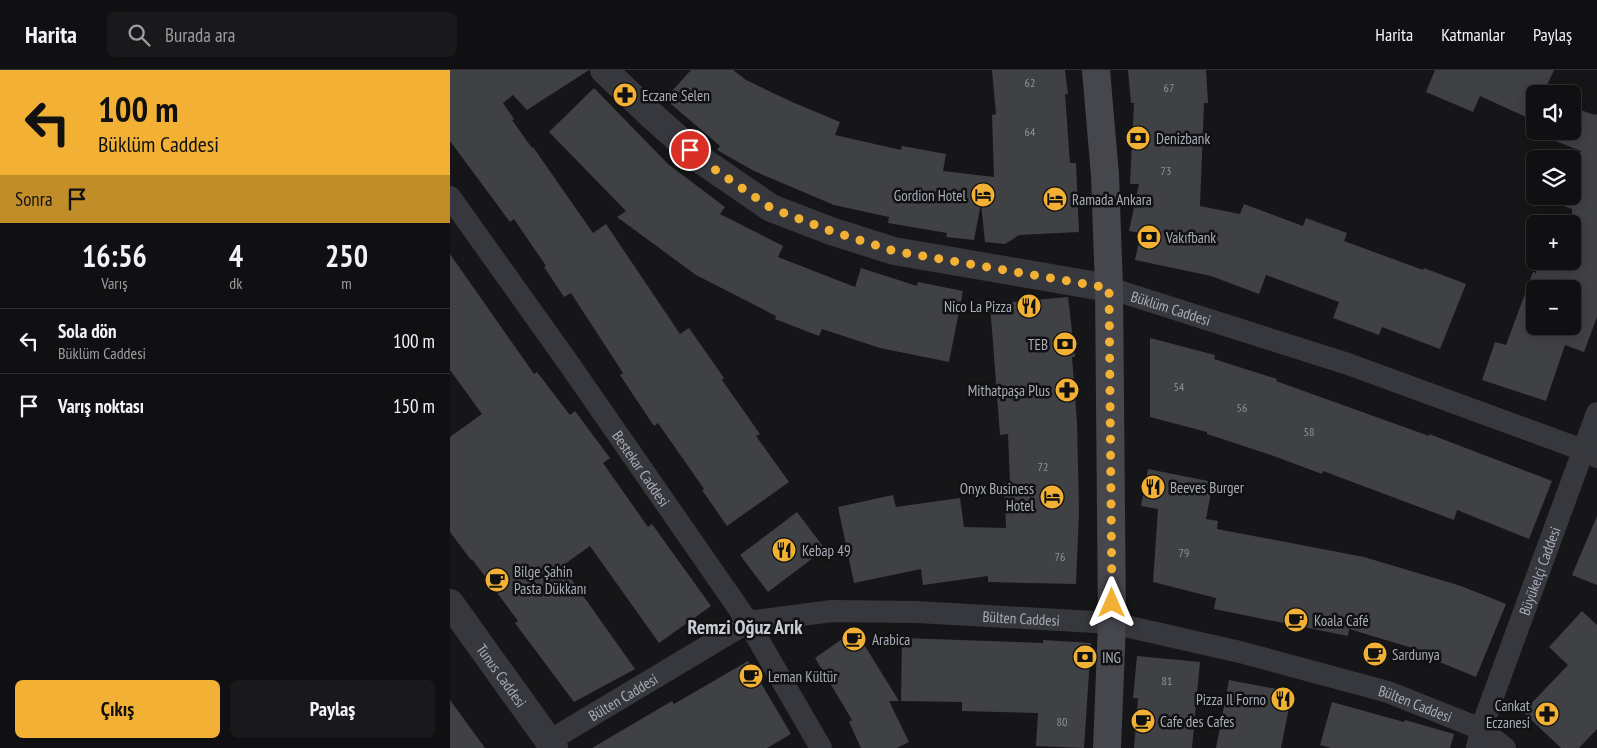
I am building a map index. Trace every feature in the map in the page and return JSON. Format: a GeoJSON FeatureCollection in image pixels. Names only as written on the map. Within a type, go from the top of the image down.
{"type":"FeatureCollection","features":[{"type":"Feature","properties":{"kind":"main road"},"geometry":{"type":"LineString","coordinates":[[1096,70],[1105,176],[1109,288],[1112,623],[1107,748]]}},
{"type":"Feature","properties":{"kind":"street","name":"Büklüm Caddesi"},"geometry":{"type":"LineString","coordinates":[[604,70],[649,114],[704,162],[771,208],[831,231],[894,251],[1109,288],[1348,364],[1590,454]]}},
{"type":"Feature","properties":{"kind":"street","name":"Bestekar Caddesi"},"geometry":{"type":"LineString","coordinates":[[450,197],[567,361],[748,622],[821,748]]}},
{"type":"Feature","properties":{"kind":"street","name":"Büyükelçi Caddesi"},"geometry":{"type":"LineString","coordinates":[[1479,738],[1590,454],[1597,413]]}},
{"type":"Feature","properties":{"kind":"street","name":"Tunus Caddesi"},"geometry":{"type":"LineString","coordinates":[[450,603],[552,745]]}},
{"type":"Feature","properties":{"kind":"street","name":"Bülten Caddesi"},"geometry":{"type":"LineString","coordinates":[[552,745],[748,622],[832,611],[917,612],[1112,623],[1240,652],[1388,692],[1479,738],[1505,748]]}},
{"type":"Feature","properties":{"kind":"building"},"geometry":{"type":"Polygon","coordinates":[[[450,70],[589,70],[527,110],[513,95],[503,103],[514,119],[512,120],[593,233],[606,224],[680,334],[689,328],[724,378],[722,380],[760,434],[756,436],[789,482],[727,526],[658,423],[654,426],[620,375],[623,373],[571,293],[564,297],[544,267],[546,266],[514,219],[510,222],[450,141],[450,70]]]}},
{"type":"Feature","properties":{"kind":"building"},"geometry":{"type":"Polygon","coordinates":[[[691,70],[733,70],[746,80],[840,122],[835,135],[901,150],[902,146],[946,154],[943,171],[994,177],[992,115],[996,114],[992,70],[1065,70],[1068,94],[1065,94],[1070,163],[1076,163],[1079,232],[1019,235],[1005,244],[985,242],[981,203],[974,240],[946,237],[947,233],[888,223],[889,217],[834,205],[754,171],[717,150],[720,146],[665,99],[691,70]]]}},
{"type":"Feature","properties":{"kind":"building"},"geometry":{"type":"Polygon","coordinates":[[[1128,70],[1206,70],[1208,103],[1204,103],[1200,206],[1240,214],[1244,204],[1303,226],[1306,218],[1347,233],[1344,241],[1466,284],[1440,349],[1382,327],[1379,335],[1333,318],[1339,302],[1266,275],[1259,294],[1211,276],[1135,260],[1141,233],[1129,231],[1139,184],[1130,184],[1134,103],[1131,103],[1128,70]]]}},
{"type":"Feature","properties":{"kind":"building"},"geometry":{"type":"Polygon","coordinates":[[[1435,70],[1554,70],[1547,85],[1526,85],[1526,117],[1480,96],[1473,112],[1426,92],[1435,70]]]}},
{"type":"Feature","properties":{"kind":"building"},"geometry":{"type":"Polygon","coordinates":[[[594,88],[668,164],[725,207],[720,214],[783,246],[778,257],[855,287],[861,268],[917,286],[918,282],[963,291],[949,362],[880,348],[822,329],[819,336],[775,319],[776,316],[696,275],[617,217],[626,211],[549,132],[594,88]]]}},
{"type":"Feature","properties":{"kind":"building"},"geometry":{"type":"Polygon","coordinates":[[[1581,110],[1597,114],[1597,317],[1584,352],[1565,345],[1546,401],[1482,380],[1495,342],[1506,345],[1526,291],[1526,335],[1581,335],[1581,280],[1530,280],[1533,272],[1535,272],[1535,275],[1537,270],[1581,270],[1581,215],[1572,215],[1572,209],[1561,205],[1581,205],[1581,150],[1553,140],[1581,140],[1581,110]]]}},
{"type":"Feature","properties":{"kind":"building"},"geometry":{"type":"Polygon","coordinates":[[[450,254],[534,374],[537,372],[570,415],[575,411],[610,458],[603,463],[648,527],[652,524],[711,606],[659,643],[590,546],[562,566],[635,669],[574,702],[515,623],[518,621],[450,532],[450,437],[482,414],[450,370],[450,254]]]}},
{"type":"Feature","properties":{"kind":"building"},"geometry":{"type":"Polygon","coordinates":[[[1068,297],[1075,357],[1072,357],[1077,422],[1079,512],[1076,584],[988,582],[988,576],[923,585],[921,569],[854,583],[838,507],[893,495],[896,507],[960,498],[964,527],[1006,528],[1004,483],[1010,483],[1008,434],[1000,435],[990,304],[1068,297]]]}},
{"type":"Feature","properties":{"kind":"building"},"geometry":{"type":"Polygon","coordinates":[[[1150,338],[1215,355],[1214,359],[1277,379],[1276,381],[1429,436],[1429,434],[1552,481],[1529,539],[1457,510],[1454,520],[1323,471],[1322,474],[1207,434],[1207,432],[1150,417],[1150,338]]]}},
{"type":"Feature","properties":{"kind":"building"},"geometry":{"type":"Polygon","coordinates":[[[1148,469],[1213,482],[1206,519],[1218,521],[1217,529],[1364,557],[1461,586],[1506,604],[1476,677],[1427,657],[1429,653],[1349,629],[1348,636],[1214,609],[1216,598],[1153,582],[1158,509],[1141,506],[1148,469]]]}},
{"type":"Feature","properties":{"kind":"building"},"geometry":{"type":"Polygon","coordinates":[[[797,512],[825,549],[768,592],[740,555],[797,512]]]}},
{"type":"Feature","properties":{"kind":"building"},"geometry":{"type":"Polygon","coordinates":[[[1597,516],[1597,585],[1572,575],[1597,516]]]}},
{"type":"Feature","properties":{"kind":"building"},"geometry":{"type":"Polygon","coordinates":[[[1582,611],[1597,625],[1597,729],[1579,748],[1561,748],[1523,712],[1568,665],[1549,647],[1582,611]]]}},
{"type":"Feature","properties":{"kind":"building"},"geometry":{"type":"Polygon","coordinates":[[[855,630],[899,701],[889,701],[909,742],[897,748],[861,748],[849,722],[852,720],[815,658],[855,630]]]}},
{"type":"Feature","properties":{"kind":"building"},"geometry":{"type":"Polygon","coordinates":[[[902,638],[1043,643],[1043,640],[1091,643],[1084,748],[1036,746],[1038,713],[962,711],[962,702],[901,701],[902,638]]]}},
{"type":"Feature","properties":{"kind":"building"},"geometry":{"type":"Polygon","coordinates":[[[1137,656],[1200,662],[1192,748],[1134,748],[1138,698],[1133,698],[1137,656]]]}},
{"type":"Feature","properties":{"kind":"building"},"geometry":{"type":"Polygon","coordinates":[[[748,661],[791,734],[767,748],[592,748],[672,701],[674,704],[748,661]]]}},
{"type":"Feature","properties":{"kind":"building"},"geometry":{"type":"Polygon","coordinates":[[[1229,680],[1292,692],[1281,748],[1216,748],[1229,680]]]}},
{"type":"Feature","properties":{"kind":"building"},"geometry":{"type":"Polygon","coordinates":[[[450,700],[485,748],[450,748],[450,700]]]}},
{"type":"Feature","properties":{"kind":"building"},"geometry":{"type":"Polygon","coordinates":[[[1332,702],[1454,734],[1450,748],[1331,748],[1320,745],[1332,702]]]}},
{"type":"Feature","properties":{"kind":"place","name":"Eczane Selen"},"geometry":{"type":"Point","coordinates":[625,95]}},
{"type":"Feature","properties":{"kind":"place","name":"Denizbank"},"geometry":{"type":"Point","coordinates":[1138,138]}},
{"type":"Feature","properties":{"kind":"place","name":"Gordion Hotel"},"geometry":{"type":"Point","coordinates":[983,195]}},
{"type":"Feature","properties":{"kind":"place","name":"Ramada Ankara"},"geometry":{"type":"Point","coordinates":[1055,199]}},
{"type":"Feature","properties":{"kind":"place","name":"Vakıfbank"},"geometry":{"type":"Point","coordinates":[1149,237]}},
{"type":"Feature","properties":{"kind":"place","name":"Nico La Pizza"},"geometry":{"type":"Point","coordinates":[1029,306]}},
{"type":"Feature","properties":{"kind":"place","name":"TEB"},"geometry":{"type":"Point","coordinates":[1065,344]}},
{"type":"Feature","properties":{"kind":"place","name":"Mithatpaşa Plus"},"geometry":{"type":"Point","coordinates":[1067,390]}},
{"type":"Feature","properties":{"kind":"place","name":"Beeves Burger"},"geometry":{"type":"Point","coordinates":[1153,487]}},
{"type":"Feature","properties":{"kind":"place","name":"Onyx Business Hotel"},"geometry":{"type":"Point","coordinates":[1052,497]}},
{"type":"Feature","properties":{"kind":"place","name":"Kebap 49"},"geometry":{"type":"Point","coordinates":[784,550]}},
{"type":"Feature","properties":{"kind":"place","name":"Bilge Şahin Pasta Dükkanı"},"geometry":{"type":"Point","coordinates":[497,580]}},
{"type":"Feature","properties":{"kind":"place","name":"Koala Café"},"geometry":{"type":"Point","coordinates":[1296,620]}},
{"type":"Feature","properties":{"kind":"place","name":"Arabica"},"geometry":{"type":"Point","coordinates":[854,639]}},
{"type":"Feature","properties":{"kind":"place","name":"Sardunya"},"geometry":{"type":"Point","coordinates":[1375,654]}},
{"type":"Feature","properties":{"kind":"place","name":"ING"},"geometry":{"type":"Point","coordinates":[1085,657]}},
{"type":"Feature","properties":{"kind":"place","name":"Leman Kültür"},"geometry":{"type":"Point","coordinates":[751,676]}},
{"type":"Feature","properties":{"kind":"place","name":"Pizza Il Forno"},"geometry":{"type":"Point","coordinates":[1283,699]}},
{"type":"Feature","properties":{"kind":"place","name":"Cankat Eczanesi"},"geometry":{"type":"Point","coordinates":[1547,714]}},
{"type":"Feature","properties":{"kind":"place","name":"Cafe des Cafes"},"geometry":{"type":"Point","coordinates":[1143,721]}},
{"type":"Feature","properties":{"kind":"district","name":"Remzi Oğuz Arık"},"geometry":{"type":"Point","coordinates":[745,627]}},
{"type":"Feature","properties":{"kind":"route"},"geometry":{"type":"LineString","coordinates":[[690,150],[704,162],[771,208],[831,231],[894,251],[1109,288],[1112,603]]}}]}
